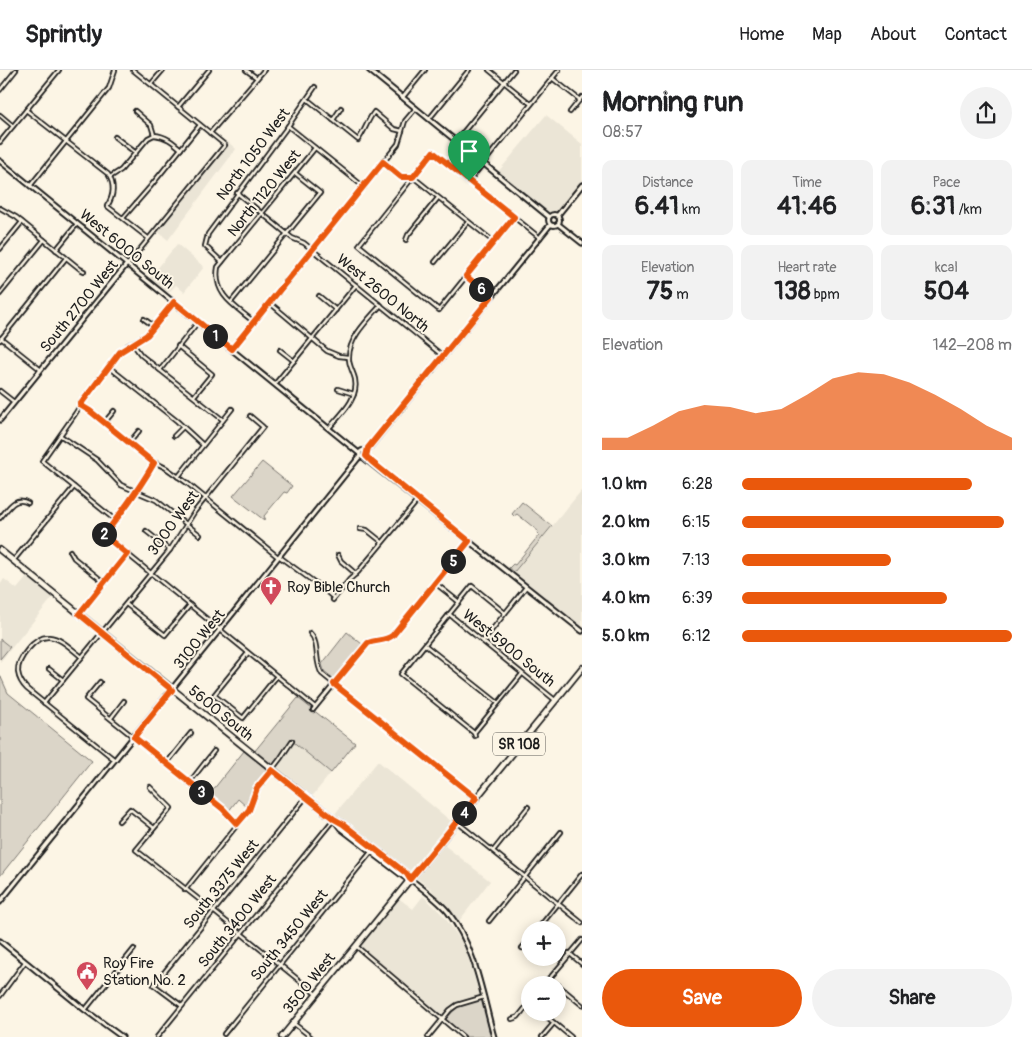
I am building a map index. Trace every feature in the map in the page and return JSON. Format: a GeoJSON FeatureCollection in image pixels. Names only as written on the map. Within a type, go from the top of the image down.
{"type":"FeatureCollection","features":[{"type":"Feature","properties":{"kind":"main road","name":"5600 South"},"geometry":{"type":"LineString","coordinates":[[0,551],[306,797],[407,874],[410,879]]}},
{"type":"Feature","properties":{"kind":"main road","name":"SR 108"},"geometry":{"type":"LineString","coordinates":[[356,946],[582,668]]}},
{"type":"Feature","properties":{"kind":"main road","name":"5600 South"},"geometry":{"type":"LineString","coordinates":[[334,819],[341,828],[410,879]]}},
{"type":"Feature","properties":{"kind":"main road","name":"3500 West"},"geometry":{"type":"LineString","coordinates":[[282,1037],[356,946]]}},
{"type":"Feature","properties":{"kind":"street"},"geometry":{"type":"LineString","coordinates":[[1,87],[16,70]]}},
{"type":"Feature","properties":{"kind":"street"},"geometry":{"type":"LineString","coordinates":[[0,142],[59,70]]}},
{"type":"Feature","properties":{"kind":"street"},"geometry":{"type":"LineString","coordinates":[[30,186],[109,88],[115,70]]}},
{"type":"Feature","properties":{"kind":"street"},"geometry":{"type":"LineString","coordinates":[[133,70],[210,133],[264,70]]}},
{"type":"Feature","properties":{"kind":"street"},"geometry":{"type":"LineString","coordinates":[[151,85],[163,70]]}},
{"type":"Feature","properties":{"kind":"street"},"geometry":{"type":"LineString","coordinates":[[178,107],[209,70]]}},
{"type":"Feature","properties":{"kind":"street"},"geometry":{"type":"LineString","coordinates":[[246,70],[257,79]]}},
{"type":"Feature","properties":{"kind":"street"},"geometry":{"type":"LineString","coordinates":[[369,70],[549,217],[550,225]]}},
{"type":"Feature","properties":{"kind":"street"},"geometry":{"type":"LineString","coordinates":[[403,97],[425,70]]}},
{"type":"Feature","properties":{"kind":"street"},"geometry":{"type":"LineString","coordinates":[[429,119],[469,70]]}},
{"type":"Feature","properties":{"kind":"street"},"geometry":{"type":"LineString","coordinates":[[490,70],[531,104]]}},
{"type":"Feature","properties":{"kind":"street"},"geometry":{"type":"LineString","coordinates":[[456,141],[514,70]]}},
{"type":"Feature","properties":{"kind":"street"},"geometry":{"type":"LineString","coordinates":[[469,181],[559,70]]}},
{"type":"Feature","properties":{"kind":"street"},"geometry":{"type":"LineString","coordinates":[[552,78],[581,99],[570,112]]}},
{"type":"Feature","properties":{"kind":"street","name":"North 1050 West"},"geometry":{"type":"LineString","coordinates":[[222,262],[205,246],[208,234],[315,87]]}},
{"type":"Feature","properties":{"kind":"street"},"geometry":{"type":"LineString","coordinates":[[307,99],[358,140],[364,133],[368,120],[374,112],[394,129],[402,131]]}},
{"type":"Feature","properties":{"kind":"street"},"geometry":{"type":"LineString","coordinates":[[332,120],[342,108]]}},
{"type":"Feature","properties":{"kind":"street"},"geometry":{"type":"LineString","coordinates":[[232,349],[398,144],[405,121],[416,108]]}},
{"type":"Feature","properties":{"kind":"street"},"geometry":{"type":"LineString","coordinates":[[26,110],[110,177],[113,188],[108,206],[148,238]]}},
{"type":"Feature","properties":{"kind":"street"},"geometry":{"type":"LineString","coordinates":[[136,111],[151,125],[154,135]]}},
{"type":"Feature","properties":{"kind":"street"},"geometry":{"type":"LineString","coordinates":[[0,115],[13,126]]}},
{"type":"Feature","properties":{"kind":"street"},"geometry":{"type":"LineString","coordinates":[[122,218],[150,187],[200,125]]}},
{"type":"Feature","properties":{"kind":"street"},"geometry":{"type":"LineString","coordinates":[[288,126],[364,187]]}},
{"type":"Feature","properties":{"kind":"street","name":"South 2700 West"},"geometry":{"type":"LineString","coordinates":[[0,420],[225,145],[210,133]]}},
{"type":"Feature","properties":{"kind":"street"},"geometry":{"type":"LineString","coordinates":[[110,177],[125,167],[148,138],[154,135],[169,140],[181,149]]}},
{"type":"Feature","properties":{"kind":"street"},"geometry":{"type":"LineString","coordinates":[[116,137],[136,153]]}},
{"type":"Feature","properties":{"kind":"street","name":"North 1120 West"},"geometry":{"type":"LineString","coordinates":[[231,302],[221,292],[218,284],[218,267],[316,148]]}},
{"type":"Feature","properties":{"kind":"street"},"geometry":{"type":"LineString","coordinates":[[514,217],[439,310],[359,246],[433,152],[514,217],[540,238]]}},
{"type":"Feature","properties":{"kind":"street","name":"West 6000 South"},"geometry":{"type":"LineString","coordinates":[[0,161],[582,632]]}},
{"type":"Feature","properties":{"kind":"street"},"geometry":{"type":"LineString","coordinates":[[383,162],[401,177],[413,177],[494,242]]}},
{"type":"Feature","properties":{"kind":"street"},"geometry":{"type":"LineString","coordinates":[[254,322],[231,302],[320,193],[295,173]]}},
{"type":"Feature","properties":{"kind":"street"},"geometry":{"type":"LineString","coordinates":[[557,216],[582,185]]}},
{"type":"Feature","properties":{"kind":"street","name":"West 2600 North"},"geometry":{"type":"LineString","coordinates":[[237,193],[287,233],[312,249],[444,356]]}},
{"type":"Feature","properties":{"kind":"street"},"geometry":{"type":"LineString","coordinates":[[406,240],[438,198]]}},
{"type":"Feature","properties":{"kind":"street"},"geometry":{"type":"LineString","coordinates":[[0,208],[22,222],[84,271]]}},
{"type":"Feature","properties":{"kind":"street"},"geometry":{"type":"LineString","coordinates":[[549,217],[552,215],[557,216]]}},
{"type":"Feature","properties":{"kind":"street"},"geometry":{"type":"LineString","coordinates":[[557,216],[559,218],[558,224]]}},
{"type":"Feature","properties":{"kind":"street"},"geometry":{"type":"LineString","coordinates":[[0,249],[22,222]]}},
{"type":"Feature","properties":{"kind":"street"},"geometry":{"type":"LineString","coordinates":[[435,262],[468,222]]}},
{"type":"Feature","properties":{"kind":"street"},"geometry":{"type":"LineString","coordinates":[[56,250],[77,223]]}},
{"type":"Feature","properties":{"kind":"street"},"geometry":{"type":"LineString","coordinates":[[550,225],[556,226],[558,224]]}},
{"type":"Feature","properties":{"kind":"street"},"geometry":{"type":"LineString","coordinates":[[558,224],[582,243]]}},
{"type":"Feature","properties":{"kind":"street"},"geometry":{"type":"LineString","coordinates":[[363,455],[550,225]]}},
{"type":"Feature","properties":{"kind":"street"},"geometry":{"type":"LineString","coordinates":[[0,294],[44,240]]}},
{"type":"Feature","properties":{"kind":"street"},"geometry":{"type":"LineString","coordinates":[[41,370],[0,338],[66,258]]}},
{"type":"Feature","properties":{"kind":"street"},"geometry":{"type":"LineString","coordinates":[[466,276],[491,297]]}},
{"type":"Feature","properties":{"kind":"street"},"geometry":{"type":"LineString","coordinates":[[275,384],[356,285]]}},
{"type":"Feature","properties":{"kind":"street"},"geometry":{"type":"LineString","coordinates":[[319,296],[336,310]]}},
{"type":"Feature","properties":{"kind":"street"},"geometry":{"type":"LineString","coordinates":[[115,520],[42,461],[61,436],[80,405],[122,349],[147,335],[155,328],[174,302]]}},
{"type":"Feature","properties":{"kind":"street"},"geometry":{"type":"LineString","coordinates":[[270,303],[334,354],[348,357]]}},
{"type":"Feature","properties":{"kind":"street"},"geometry":{"type":"LineString","coordinates":[[329,428],[350,403],[354,394],[356,384],[348,357],[350,349],[357,334],[381,305]]}},
{"type":"Feature","properties":{"kind":"street"},"geometry":{"type":"LineString","coordinates":[[144,319],[155,328]]}},
{"type":"Feature","properties":{"kind":"street"},"geometry":{"type":"LineString","coordinates":[[160,370],[198,322]]}},
{"type":"Feature","properties":{"kind":"street"},"geometry":{"type":"LineString","coordinates":[[133,343],[141,355],[223,420]]}},
{"type":"Feature","properties":{"kind":"street"},"geometry":{"type":"LineString","coordinates":[[178,346],[212,374],[194,396]]}},
{"type":"Feature","properties":{"kind":"street"},"geometry":{"type":"LineString","coordinates":[[280,350],[294,361]]}},
{"type":"Feature","properties":{"kind":"street"},"geometry":{"type":"LineString","coordinates":[[108,366],[203,445]]}},
{"type":"Feature","properties":{"kind":"street"},"geometry":{"type":"LineString","coordinates":[[338,389],[354,394]]}},
{"type":"Feature","properties":{"kind":"street"},"geometry":{"type":"LineString","coordinates":[[0,391],[14,403]]}},
{"type":"Feature","properties":{"kind":"street"},"geometry":{"type":"LineString","coordinates":[[80,405],[154,463],[178,476],[300,573],[310,578],[334,599],[418,500]]}},
{"type":"Feature","properties":{"kind":"street"},"geometry":{"type":"LineString","coordinates":[[178,476],[232,409]]}},
{"type":"Feature","properties":{"kind":"street"},"geometry":{"type":"LineString","coordinates":[[104,422],[114,410]]}},
{"type":"Feature","properties":{"kind":"street","name":"3000 West"},"geometry":{"type":"LineString","coordinates":[[44,703],[170,550],[205,498],[263,427],[250,416]]}},
{"type":"Feature","properties":{"kind":"street"},"geometry":{"type":"LineString","coordinates":[[174,436],[183,427]]}},
{"type":"Feature","properties":{"kind":"street"},"geometry":{"type":"LineString","coordinates":[[129,443],[139,431]]}},
{"type":"Feature","properties":{"kind":"street"},"geometry":{"type":"LineString","coordinates":[[61,436],[97,460],[121,485],[156,500],[200,535]]}},
{"type":"Feature","properties":{"kind":"street","name":"3100 West"},"geometry":{"type":"LineString","coordinates":[[0,902],[363,455]]}},
{"type":"Feature","properties":{"kind":"street"},"geometry":{"type":"LineString","coordinates":[[104,535],[132,500],[154,463]]}},
{"type":"Feature","properties":{"kind":"street"},"geometry":{"type":"LineString","coordinates":[[13,561],[74,487]]}},
{"type":"Feature","properties":{"kind":"street"},"geometry":{"type":"LineString","coordinates":[[0,518],[15,501],[20,500],[28,503]]}},
{"type":"Feature","properties":{"kind":"street"},"geometry":{"type":"LineString","coordinates":[[360,528],[367,530],[382,542]]}},
{"type":"Feature","properties":{"kind":"street"},"geometry":{"type":"LineString","coordinates":[[146,531],[170,550]]}},
{"type":"Feature","properties":{"kind":"street"},"geometry":{"type":"LineString","coordinates":[[98,535],[104,535],[277,676],[314,709],[368,643],[387,639],[393,635],[469,541]]}},
{"type":"Feature","properties":{"kind":"street"},"geometry":{"type":"LineString","coordinates":[[70,551],[74,558],[105,583]]}},
{"type":"Feature","properties":{"kind":"street"},"geometry":{"type":"LineString","coordinates":[[79,614],[127,554]]}},
{"type":"Feature","properties":{"kind":"street"},"geometry":{"type":"LineString","coordinates":[[338,555],[356,574]]}},
{"type":"Feature","properties":{"kind":"street","name":"West 5900 South"},"geometry":{"type":"LineString","coordinates":[[435,582],[459,602]]}},
{"type":"Feature","properties":{"kind":"street"},"geometry":{"type":"LineString","coordinates":[[505,613],[472,586],[400,674],[475,734],[522,674]]}},
{"type":"Feature","properties":{"kind":"street"},"geometry":{"type":"LineString","coordinates":[[482,641],[526,587]]}},
{"type":"Feature","properties":{"kind":"street"},"geometry":{"type":"LineString","coordinates":[[126,604],[165,635],[190,605]]}},
{"type":"Feature","properties":{"kind":"street","name":"West 5900 South"},"geometry":{"type":"LineString","coordinates":[[449,614],[555,700]]}},
{"type":"Feature","properties":{"kind":"street"},"geometry":{"type":"LineString","coordinates":[[310,633],[314,637],[320,672],[476,798]]}},
{"type":"Feature","properties":{"kind":"street"},"geometry":{"type":"LineString","coordinates":[[82,657],[61,641],[50,637],[42,638],[32,645],[22,658],[18,673],[22,685],[115,760]]}},
{"type":"Feature","properties":{"kind":"street"},"geometry":{"type":"LineString","coordinates":[[424,645],[498,703]]}},
{"type":"Feature","properties":{"kind":"street"},"geometry":{"type":"LineString","coordinates":[[248,652],[214,695],[243,718],[277,676]]}},
{"type":"Feature","properties":{"kind":"street"},"geometry":{"type":"LineString","coordinates":[[49,669],[63,680]]}},
{"type":"Feature","properties":{"kind":"street"},"geometry":{"type":"LineString","coordinates":[[100,682],[86,698],[223,809],[237,824]]}},
{"type":"Feature","properties":{"kind":"street"},"geometry":{"type":"LineString","coordinates":[[111,718],[124,701]]}},
{"type":"Feature","properties":{"kind":"street"},"geometry":{"type":"LineString","coordinates":[[166,764],[191,733]]}},
{"type":"Feature","properties":{"kind":"street"},"geometry":{"type":"LineString","coordinates":[[185,890],[249,810],[257,788],[292,741]]}},
{"type":"Feature","properties":{"kind":"street"},"geometry":{"type":"LineString","coordinates":[[189,782],[214,751]]}},
{"type":"Feature","properties":{"kind":"street"},"geometry":{"type":"LineString","coordinates":[[150,786],[171,808],[136,850],[316,994]]}},
{"type":"Feature","properties":{"kind":"street","name":"South 3375 West"},"geometry":{"type":"LineString","coordinates":[[182,1006],[154,985],[306,797]]}},
{"type":"Feature","properties":{"kind":"street"},"geometry":{"type":"LineString","coordinates":[[493,851],[528,807]]}},
{"type":"Feature","properties":{"kind":"street"},"geometry":{"type":"LineString","coordinates":[[119,821],[130,809],[154,828]]}},
{"type":"Feature","properties":{"kind":"street","name":"South 3400 West"},"geometry":{"type":"LineString","coordinates":[[157,1037],[334,819]]}},
{"type":"Feature","properties":{"kind":"street"},"geometry":{"type":"LineString","coordinates":[[457,822],[582,923]]}},
{"type":"Feature","properties":{"kind":"street"},"geometry":{"type":"LineString","coordinates":[[489,921],[561,832]]}},
{"type":"Feature","properties":{"kind":"street","name":"South 3450 West"},"geometry":{"type":"LineString","coordinates":[[224,1034],[372,851]]}},
{"type":"Feature","properties":{"kind":"street"},"geometry":{"type":"LineString","coordinates":[[544,921],[582,874]]}},
{"type":"Feature","properties":{"kind":"street"},"geometry":{"type":"LineString","coordinates":[[410,879],[442,906],[457,925],[472,954],[494,1037]]}},
{"type":"Feature","properties":{"kind":"street"},"geometry":{"type":"LineString","coordinates":[[551,976],[582,940]]}},
{"type":"Feature","properties":{"kind":"street"},"geometry":{"type":"LineString","coordinates":[[0,941],[85,1010],[122,1037]]}},
{"type":"Feature","properties":{"kind":"street"},"geometry":{"type":"LineString","coordinates":[[356,946],[463,1037]]}},
{"type":"Feature","properties":{"kind":"street"},"geometry":{"type":"LineString","coordinates":[[85,1010],[134,949]]}},
{"type":"Feature","properties":{"kind":"street"},"geometry":{"type":"LineString","coordinates":[[569,953],[582,964]]}},
{"type":"Feature","properties":{"kind":"street"},"geometry":{"type":"LineString","coordinates":[[0,996],[26,962]]}},
{"type":"Feature","properties":{"kind":"street"},"geometry":{"type":"LineString","coordinates":[[566,992],[582,1005]]}},
{"type":"Feature","properties":{"kind":"street"},"geometry":{"type":"LineString","coordinates":[[428,1037],[450,1010],[457,1005],[484,997]]}},
{"type":"Feature","properties":{"kind":"street"},"geometry":{"type":"LineString","coordinates":[[512,1019],[521,1013]]}},
{"type":"Feature","properties":{"kind":"street"},"geometry":{"type":"LineString","coordinates":[[552,1021],[571,1037]]}},
{"type":"Feature","properties":{"kind":"street"},"geometry":{"type":"LineString","coordinates":[[293,1023],[311,1037]]}},
{"type":"Feature","properties":{"kind":"street"},"geometry":{"type":"LineString","coordinates":[[542,1037],[554,1023]]}},
{"type":"Feature","properties":{"kind":"street"},"geometry":{"type":"LineString","coordinates":[[220,1034],[228,1037]]}},
{"type":"Feature","properties":{"kind":"shaded area"},"geometry":{"type":"Polygon","coordinates":[[[546,115],[582,144],[582,182],[557,213],[549,214],[498,172],[546,115]]]}},
{"type":"Feature","properties":{"kind":"shaded area"},"geometry":{"type":"Polygon","coordinates":[[[228,142],[236,149],[168,240],[156,230],[228,142]]]}},
{"type":"Feature","properties":{"kind":"shaded area"},"geometry":{"type":"Polygon","coordinates":[[[177,244],[204,267],[184,292],[176,285],[167,294],[149,279],[177,244]]]}},
{"type":"Feature","properties":{"kind":"shaded area"},"geometry":{"type":"Polygon","coordinates":[[[262,462],[292,486],[287,493],[284,492],[264,516],[264,520],[233,496],[262,462]]]}},
{"type":"Feature","properties":{"kind":"shaded area"},"geometry":{"type":"Polygon","coordinates":[[[582,492],[582,629],[513,574],[582,492]]]}},
{"type":"Feature","properties":{"kind":"shaded area"},"geometry":{"type":"Polygon","coordinates":[[[522,502],[552,526],[514,572],[509,568],[513,564],[515,565],[539,535],[538,531],[517,514],[514,516],[512,514],[522,502]]]}},
{"type":"Feature","properties":{"kind":"shaded area"},"geometry":{"type":"Polygon","coordinates":[[[28,576],[54,596],[0,662],[0,585],[4,579],[17,589],[28,576]]]}},
{"type":"Feature","properties":{"kind":"shaded area"},"geometry":{"type":"Polygon","coordinates":[[[347,632],[362,644],[334,679],[324,671],[322,664],[347,632]]]}},
{"type":"Feature","properties":{"kind":"shaded area"},"geometry":{"type":"Polygon","coordinates":[[[0,639],[10,647],[0,659],[0,639]]]}},
{"type":"Feature","properties":{"kind":"shaded area"},"geometry":{"type":"Polygon","coordinates":[[[0,675],[8,693],[92,761],[0,876],[0,675]]]}},
{"type":"Feature","properties":{"kind":"shaded area"},"geometry":{"type":"Polygon","coordinates":[[[298,698],[355,743],[331,773],[291,740],[272,767],[254,752],[298,698]]]}},
{"type":"Feature","properties":{"kind":"shaded area"},"geometry":{"type":"Polygon","coordinates":[[[294,742],[331,773],[310,799],[275,770],[294,742]]]}},
{"type":"Feature","properties":{"kind":"shaded area"},"geometry":{"type":"Polygon","coordinates":[[[244,751],[269,771],[253,790],[247,807],[238,799],[228,812],[226,808],[209,795],[244,751]]]}},
{"type":"Feature","properties":{"kind":"shaded area"},"geometry":{"type":"Polygon","coordinates":[[[378,761],[452,822],[410,871],[361,833],[334,815],[378,761]]]}},
{"type":"Feature","properties":{"kind":"shaded area"},"geometry":{"type":"Polygon","coordinates":[[[444,845],[490,881],[459,921],[431,889],[417,878],[444,845]]]}},
{"type":"Feature","properties":{"kind":"shaded area"},"geometry":{"type":"Polygon","coordinates":[[[423,896],[443,915],[462,942],[480,996],[458,1002],[449,1008],[442,1017],[357,946],[397,897],[413,909],[423,896]]]}},
{"type":"Feature","properties":{"kind":"shaded area"},"geometry":{"type":"Polygon","coordinates":[[[482,999],[491,1037],[464,1037],[444,1021],[460,1004],[482,999]]]}},
{"type":"Feature","properties":{"kind":"place","name":"Roy Bible Church"},"geometry":{"type":"Point","coordinates":[271,606]}},
{"type":"Feature","properties":{"kind":"place","name":"Roy Fire Station No. 2"},"geometry":{"type":"Point","coordinates":[87,991]}},
{"type":"Feature","properties":{"kind":"route"},"geometry":{"type":"LineString","coordinates":[[433,152],[469,181],[514,217],[466,276],[491,297],[368,448],[366,456],[469,541],[393,635],[387,639],[368,643],[334,684],[476,798],[410,879],[407,874],[272,770],[257,788],[252,805],[237,824],[229,818],[223,809],[134,737],[172,690],[79,614],[127,554],[104,535],[132,500],[139,485],[154,463],[80,405],[122,349],[147,335],[155,328],[174,302],[232,349],[383,162],[401,177],[413,177],[433,152]]}}]}
